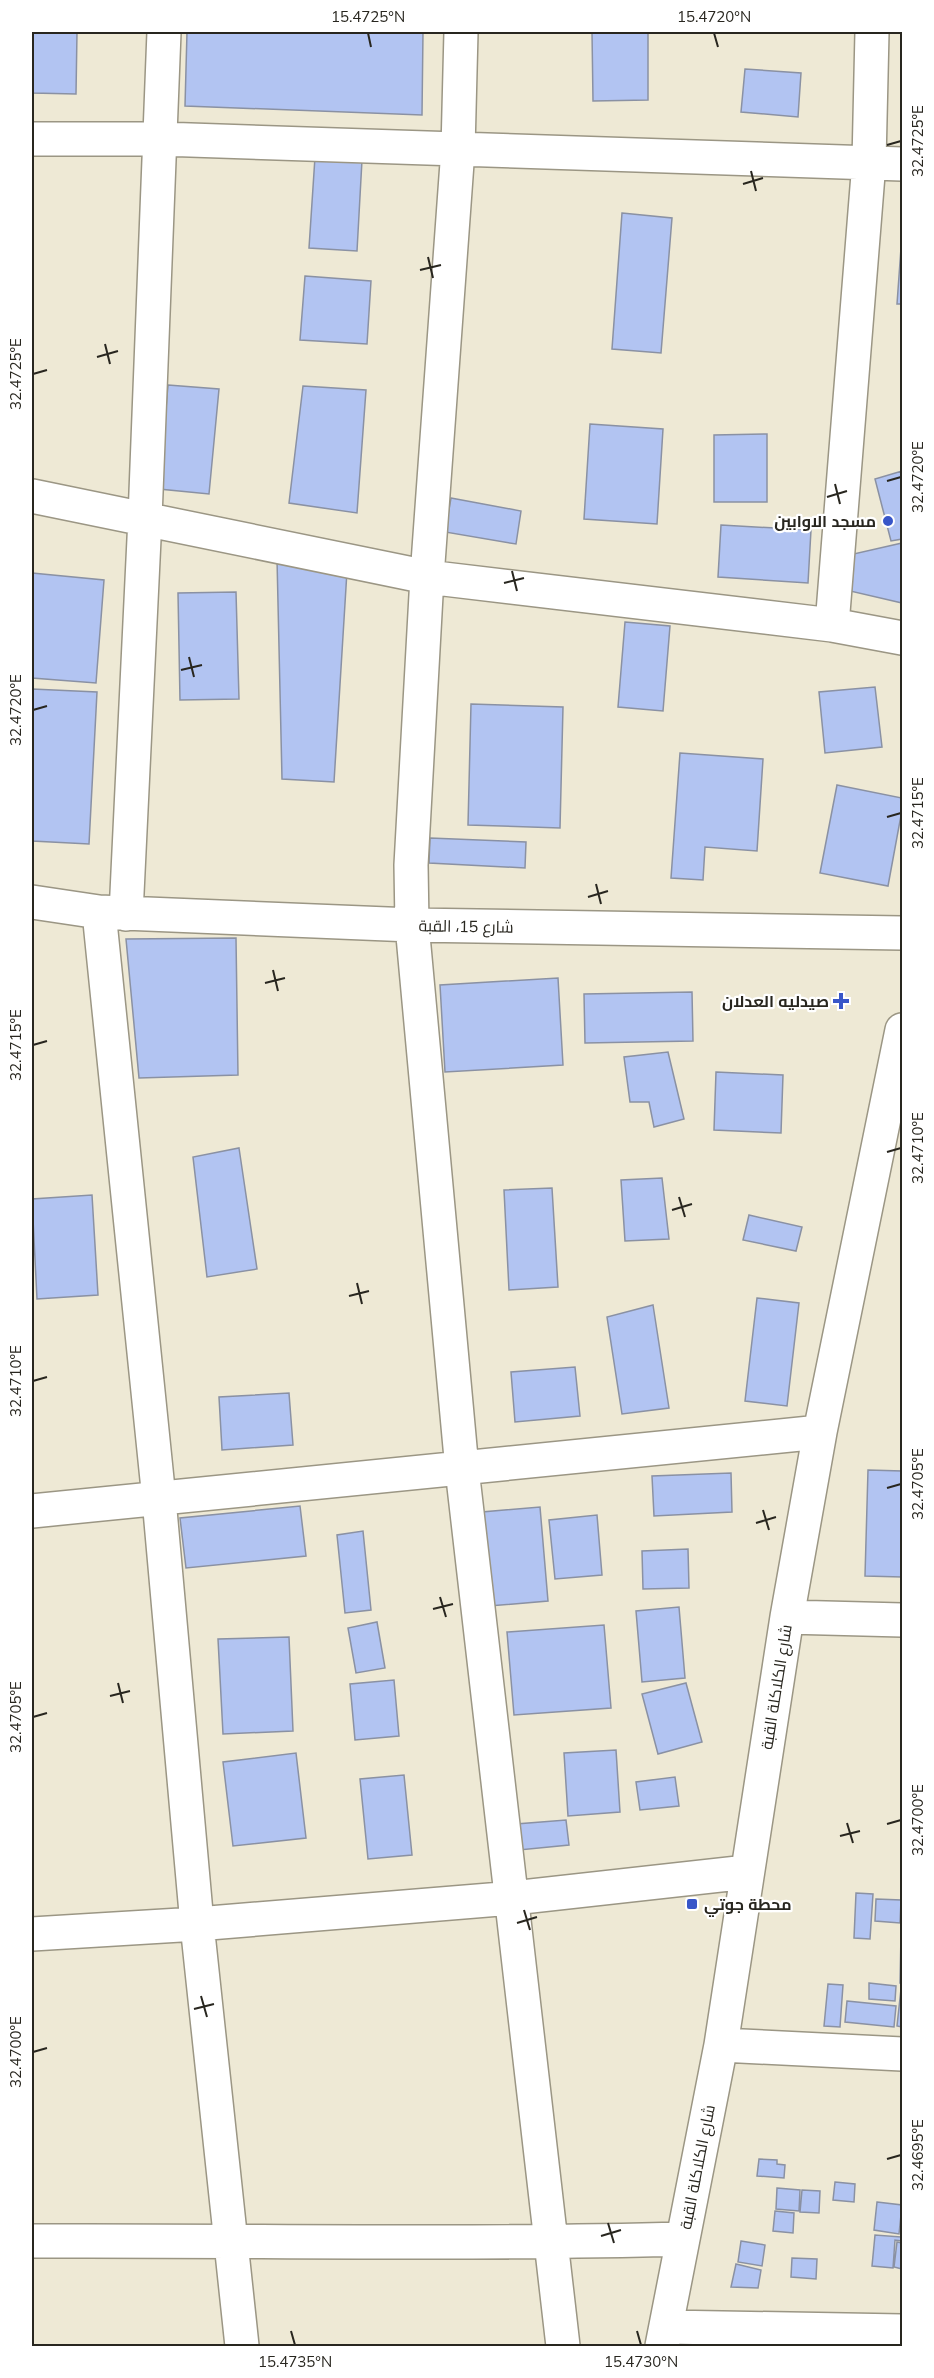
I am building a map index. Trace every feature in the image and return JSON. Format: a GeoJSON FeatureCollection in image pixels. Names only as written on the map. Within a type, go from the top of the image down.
{"type":"FeatureCollection","features":[{"type":"Feature","properties":{"kind":"street"},"geometry":{"type":"LineString","coordinates":[[164,32],[145,518],[113,913],[159,1499],[197,1924],[242,2346]]}},
{"type":"Feature","properties":{"kind":"street"},"geometry":{"type":"LineString","coordinates":[[461,32],[458,149],[427,577],[411,865],[412,925],[462,1469],[563,2346]]}},
{"type":"Feature","properties":{"kind":"street"},"geometry":{"type":"LineString","coordinates":[[832,625],[869,162],[872,32]]}},
{"type":"Feature","properties":{"kind":"street"},"geometry":{"type":"LineString","coordinates":[[32,139],[161,139],[903,164]]}},
{"type":"Feature","properties":{"kind":"street"},"geometry":{"type":"LineString","coordinates":[[32,496],[427,577],[832,625],[903,638]]}},
{"type":"Feature","properties":{"kind":"street","name":"شارع 15، القبة"},"geometry":{"type":"LineString","coordinates":[[32,902],[113,913],[412,925],[903,933]]}},
{"type":"Feature","properties":{"kind":"street","name":"شارع الكلاكلة القبة"},"geometry":{"type":"LineString","coordinates":[[664,2337],[721,2045],[787,1617],[820,1432],[903,1030]]}},
{"type":"Feature","properties":{"kind":"street"},"geometry":{"type":"LineString","coordinates":[[32,1511],[820,1432]]}},
{"type":"Feature","properties":{"kind":"street"},"geometry":{"type":"LineString","coordinates":[[787,1617],[903,1620]]}},
{"type":"Feature","properties":{"kind":"street"},"geometry":{"type":"LineString","coordinates":[[32,1934],[197,1924],[513,1898],[747,1872]]}},
{"type":"Feature","properties":{"kind":"street"},"geometry":{"type":"LineString","coordinates":[[721,2045],[903,2054]]}},
{"type":"Feature","properties":{"kind":"street"},"geometry":{"type":"LineString","coordinates":[[32,2241],[550,2242],[683,2239]]}},
{"type":"Feature","properties":{"kind":"street"},"geometry":{"type":"LineString","coordinates":[[664,2337],[903,2331]]}},
{"type":"Feature","properties":{"kind":"building"},"geometry":{"type":"Polygon","coordinates":[[[32,32],[77,32],[76,94],[32,93],[32,32]]]}},
{"type":"Feature","properties":{"kind":"building"},"geometry":{"type":"Polygon","coordinates":[[[187,32],[423,32],[422,115],[185,106],[187,32]]]}},
{"type":"Feature","properties":{"kind":"building"},"geometry":{"type":"Polygon","coordinates":[[[592,32],[648,32],[648,100],[593,101],[592,32]]]}},
{"type":"Feature","properties":{"kind":"building"},"geometry":{"type":"Polygon","coordinates":[[[745,69],[801,73],[798,117],[741,112],[745,69]]]}},
{"type":"Feature","properties":{"kind":"building"},"geometry":{"type":"Polygon","coordinates":[[[315,157],[362,160],[357,251],[309,248],[315,157]]]}},
{"type":"Feature","properties":{"kind":"building"},"geometry":{"type":"Polygon","coordinates":[[[622,213],[672,218],[661,353],[612,349],[622,213]]]}},
{"type":"Feature","properties":{"kind":"building"},"geometry":{"type":"Polygon","coordinates":[[[902,234],[902,304],[897,304],[902,234]]]}},
{"type":"Feature","properties":{"kind":"building"},"geometry":{"type":"Polygon","coordinates":[[[305,276],[371,281],[367,344],[300,340],[305,276]]]}},
{"type":"Feature","properties":{"kind":"building"},"geometry":{"type":"Polygon","coordinates":[[[168,385],[219,389],[209,494],[159,489],[168,385]]]}},
{"type":"Feature","properties":{"kind":"building"},"geometry":{"type":"Polygon","coordinates":[[[303,386],[366,390],[357,513],[289,503],[303,386]]]}},
{"type":"Feature","properties":{"kind":"building"},"geometry":{"type":"Polygon","coordinates":[[[590,424],[663,429],[657,524],[584,519],[590,424]]]}},
{"type":"Feature","properties":{"kind":"building"},"geometry":{"type":"Polygon","coordinates":[[[767,434],[767,502],[714,502],[714,435],[767,434]]]}},
{"type":"Feature","properties":{"kind":"building"},"geometry":{"type":"Polygon","coordinates":[[[902,471],[902,539],[891,541],[875,479],[902,471]]]}},
{"type":"Feature","properties":{"kind":"building"},"geometry":{"type":"Polygon","coordinates":[[[451,498],[521,511],[516,544],[445,532],[451,498]]]}},
{"type":"Feature","properties":{"kind":"building"},"geometry":{"type":"Polygon","coordinates":[[[721,525],[811,530],[808,583],[718,577],[721,525]]]}},
{"type":"Feature","properties":{"kind":"building"},"geometry":{"type":"Polygon","coordinates":[[[902,543],[902,603],[850,591],[849,555],[902,543]]]}},
{"type":"Feature","properties":{"kind":"building"},"geometry":{"type":"Polygon","coordinates":[[[277,559],[347,571],[334,782],[282,779],[277,559]]]}},
{"type":"Feature","properties":{"kind":"building"},"geometry":{"type":"Polygon","coordinates":[[[32,573],[104,580],[96,683],[32,678],[32,573]]]}},
{"type":"Feature","properties":{"kind":"building"},"geometry":{"type":"Polygon","coordinates":[[[236,592],[239,699],[180,700],[178,593],[236,592]]]}},
{"type":"Feature","properties":{"kind":"building"},"geometry":{"type":"Polygon","coordinates":[[[625,622],[670,626],[663,711],[618,707],[625,622]]]}},
{"type":"Feature","properties":{"kind":"building"},"geometry":{"type":"Polygon","coordinates":[[[875,687],[882,747],[825,753],[819,692],[875,687]]]}},
{"type":"Feature","properties":{"kind":"building"},"geometry":{"type":"Polygon","coordinates":[[[32,689],[97,692],[89,844],[32,841],[32,689]]]}},
{"type":"Feature","properties":{"kind":"building"},"geometry":{"type":"Polygon","coordinates":[[[471,704],[563,707],[560,828],[468,825],[471,704]]]}},
{"type":"Feature","properties":{"kind":"building"},"geometry":{"type":"Polygon","coordinates":[[[680,753],[763,759],[757,851],[705,847],[703,880],[671,878],[680,753]]]}},
{"type":"Feature","properties":{"kind":"building"},"geometry":{"type":"Polygon","coordinates":[[[837,785],[902,798],[902,810],[888,886],[820,873],[837,785]]]}},
{"type":"Feature","properties":{"kind":"building"},"geometry":{"type":"Polygon","coordinates":[[[430,838],[526,842],[525,868],[429,863],[430,838]]]}},
{"type":"Feature","properties":{"kind":"building"},"geometry":{"type":"Polygon","coordinates":[[[236,938],[238,1075],[139,1078],[126,939],[236,938]]]}},
{"type":"Feature","properties":{"kind":"building"},"geometry":{"type":"Polygon","coordinates":[[[558,978],[563,1065],[445,1072],[440,985],[558,978]]]}},
{"type":"Feature","properties":{"kind":"building"},"geometry":{"type":"Polygon","coordinates":[[[692,992],[693,1041],[585,1043],[584,994],[692,992]]]}},
{"type":"Feature","properties":{"kind":"building"},"geometry":{"type":"Polygon","coordinates":[[[668,1052],[684,1119],[654,1127],[649,1102],[630,1102],[624,1057],[668,1052]]]}},
{"type":"Feature","properties":{"kind":"building"},"geometry":{"type":"Polygon","coordinates":[[[716,1072],[783,1075],[781,1133],[714,1130],[716,1072]]]}},
{"type":"Feature","properties":{"kind":"building"},"geometry":{"type":"Polygon","coordinates":[[[239,1148],[257,1269],[207,1277],[193,1157],[239,1148]]]}},
{"type":"Feature","properties":{"kind":"building"},"geometry":{"type":"Polygon","coordinates":[[[662,1178],[669,1239],[625,1241],[621,1180],[662,1178]]]}},
{"type":"Feature","properties":{"kind":"building"},"geometry":{"type":"Polygon","coordinates":[[[552,1188],[558,1287],[509,1290],[504,1190],[552,1188]]]}},
{"type":"Feature","properties":{"kind":"building"},"geometry":{"type":"Polygon","coordinates":[[[92,1195],[98,1295],[37,1299],[32,1199],[92,1195]]]}},
{"type":"Feature","properties":{"kind":"building"},"geometry":{"type":"Polygon","coordinates":[[[749,1215],[802,1227],[796,1251],[743,1240],[749,1215]]]}},
{"type":"Feature","properties":{"kind":"building"},"geometry":{"type":"Polygon","coordinates":[[[757,1298],[799,1303],[787,1406],[745,1401],[757,1298]]]}},
{"type":"Feature","properties":{"kind":"building"},"geometry":{"type":"Polygon","coordinates":[[[653,1305],[669,1408],[622,1414],[607,1317],[653,1305]]]}},
{"type":"Feature","properties":{"kind":"building"},"geometry":{"type":"Polygon","coordinates":[[[575,1367],[580,1416],[515,1422],[511,1372],[575,1367]]]}},
{"type":"Feature","properties":{"kind":"building"},"geometry":{"type":"Polygon","coordinates":[[[289,1393],[293,1445],[222,1450],[219,1397],[289,1393]]]}},
{"type":"Feature","properties":{"kind":"building"},"geometry":{"type":"Polygon","coordinates":[[[868,1470],[902,1471],[902,1577],[865,1576],[868,1470]]]}},
{"type":"Feature","properties":{"kind":"building"},"geometry":{"type":"Polygon","coordinates":[[[731,1473],[732,1512],[654,1516],[652,1476],[731,1473]]]}},
{"type":"Feature","properties":{"kind":"building"},"geometry":{"type":"Polygon","coordinates":[[[300,1506],[306,1556],[186,1568],[180,1518],[300,1506]]]}},
{"type":"Feature","properties":{"kind":"building"},"geometry":{"type":"Polygon","coordinates":[[[540,1507],[548,1601],[489,1606],[482,1512],[540,1507]]]}},
{"type":"Feature","properties":{"kind":"building"},"geometry":{"type":"Polygon","coordinates":[[[597,1515],[602,1575],[555,1579],[549,1520],[597,1515]]]}},
{"type":"Feature","properties":{"kind":"building"},"geometry":{"type":"Polygon","coordinates":[[[363,1531],[371,1610],[345,1613],[337,1535],[363,1531]]]}},
{"type":"Feature","properties":{"kind":"building"},"geometry":{"type":"Polygon","coordinates":[[[688,1549],[689,1588],[643,1589],[642,1551],[688,1549]]]}},
{"type":"Feature","properties":{"kind":"building"},"geometry":{"type":"Polygon","coordinates":[[[679,1607],[685,1678],[642,1682],[636,1611],[679,1607]]]}},
{"type":"Feature","properties":{"kind":"building"},"geometry":{"type":"Polygon","coordinates":[[[377,1622],[385,1668],[356,1673],[348,1628],[377,1622]]]}},
{"type":"Feature","properties":{"kind":"building"},"geometry":{"type":"Polygon","coordinates":[[[604,1625],[611,1708],[514,1715],[507,1632],[604,1625]]]}},
{"type":"Feature","properties":{"kind":"building"},"geometry":{"type":"Polygon","coordinates":[[[289,1637],[293,1731],[223,1734],[218,1639],[289,1637]]]}},
{"type":"Feature","properties":{"kind":"building"},"geometry":{"type":"Polygon","coordinates":[[[394,1680],[399,1736],[355,1740],[350,1684],[394,1680]]]}},
{"type":"Feature","properties":{"kind":"building"},"geometry":{"type":"Polygon","coordinates":[[[686,1683],[702,1742],[658,1754],[642,1694],[686,1683]]]}},
{"type":"Feature","properties":{"kind":"building"},"geometry":{"type":"Polygon","coordinates":[[[616,1750],[620,1812],[568,1816],[564,1753],[616,1750]]]}},
{"type":"Feature","properties":{"kind":"building"},"geometry":{"type":"Polygon","coordinates":[[[296,1753],[306,1838],[233,1846],[223,1762],[296,1753]]]}},
{"type":"Feature","properties":{"kind":"building"},"geometry":{"type":"Polygon","coordinates":[[[404,1775],[412,1855],[368,1859],[360,1779],[404,1775]]]}},
{"type":"Feature","properties":{"kind":"building"},"geometry":{"type":"Polygon","coordinates":[[[675,1777],[679,1806],[640,1810],[636,1782],[675,1777]]]}},
{"type":"Feature","properties":{"kind":"building"},"geometry":{"type":"Polygon","coordinates":[[[566,1820],[569,1845],[519,1850],[516,1824],[566,1820]]]}},
{"type":"Feature","properties":{"kind":"building"},"geometry":{"type":"Polygon","coordinates":[[[856,1893],[873,1894],[870,1939],[854,1938],[856,1893]]]}},
{"type":"Feature","properties":{"kind":"building"},"geometry":{"type":"Polygon","coordinates":[[[876,1899],[901,1900],[900,1923],[875,1921],[876,1899]]]}},
{"type":"Feature","properties":{"kind":"building"},"geometry":{"type":"Polygon","coordinates":[[[901,1935],[902,1983],[900,1983],[901,1935]]]}},
{"type":"Feature","properties":{"kind":"building"},"geometry":{"type":"Polygon","coordinates":[[[869,1983],[896,1986],[895,2001],[869,1999],[869,1983]]]}},
{"type":"Feature","properties":{"kind":"building"},"geometry":{"type":"Polygon","coordinates":[[[828,1984],[843,1985],[840,2027],[824,2026],[828,1984]]]}},
{"type":"Feature","properties":{"kind":"building"},"geometry":{"type":"Polygon","coordinates":[[[902,1989],[902,2027],[897,2026],[902,1989]]]}},
{"type":"Feature","properties":{"kind":"building"},"geometry":{"type":"Polygon","coordinates":[[[847,2001],[896,2006],[894,2027],[845,2022],[847,2001]]]}},
{"type":"Feature","properties":{"kind":"building"},"geometry":{"type":"Polygon","coordinates":[[[759,2159],[777,2160],[777,2164],[785,2165],[784,2178],[757,2176],[759,2159]]]}},
{"type":"Feature","properties":{"kind":"building"},"geometry":{"type":"Polygon","coordinates":[[[835,2182],[855,2184],[854,2202],[833,2200],[835,2182]]]}},
{"type":"Feature","properties":{"kind":"building"},"geometry":{"type":"Polygon","coordinates":[[[777,2188],[800,2190],[799,2211],[776,2209],[777,2188]]]}},
{"type":"Feature","properties":{"kind":"building"},"geometry":{"type":"Polygon","coordinates":[[[802,2190],[820,2191],[819,2213],[800,2212],[802,2190]]]}},
{"type":"Feature","properties":{"kind":"building"},"geometry":{"type":"Polygon","coordinates":[[[877,2202],[902,2205],[899,2234],[874,2230],[877,2202]]]}},
{"type":"Feature","properties":{"kind":"building"},"geometry":{"type":"Polygon","coordinates":[[[775,2211],[794,2213],[793,2233],[773,2231],[775,2211]]]}},
{"type":"Feature","properties":{"kind":"building"},"geometry":{"type":"Polygon","coordinates":[[[902,2217],[902,2241],[895,2240],[893,2268],[872,2266],[875,2235],[901,2237],[902,2217]]]}},
{"type":"Feature","properties":{"kind":"building"},"geometry":{"type":"Polygon","coordinates":[[[741,2241],[765,2245],[762,2266],[738,2262],[741,2241]]]}},
{"type":"Feature","properties":{"kind":"building"},"geometry":{"type":"Polygon","coordinates":[[[897,2242],[902,2243],[902,2269],[894,2267],[897,2242]]]}},
{"type":"Feature","properties":{"kind":"building"},"geometry":{"type":"Polygon","coordinates":[[[792,2258],[817,2259],[816,2279],[791,2277],[792,2258]]]}},
{"type":"Feature","properties":{"kind":"building"},"geometry":{"type":"Polygon","coordinates":[[[736,2264],[761,2270],[758,2288],[731,2287],[736,2264]]]}},
{"type":"Feature","properties":{"kind":"place","name":"مسجد الاوابين"},"geometry":{"type":"Point","coordinates":[888,521]}},
{"type":"Feature","properties":{"kind":"place","name":"صيدليه العدلان"},"geometry":{"type":"Point","coordinates":[841,1001]}},
{"type":"Feature","properties":{"kind":"place","name":"محطة جوتي"},"geometry":{"type":"Point","coordinates":[692,1904]}}]}
